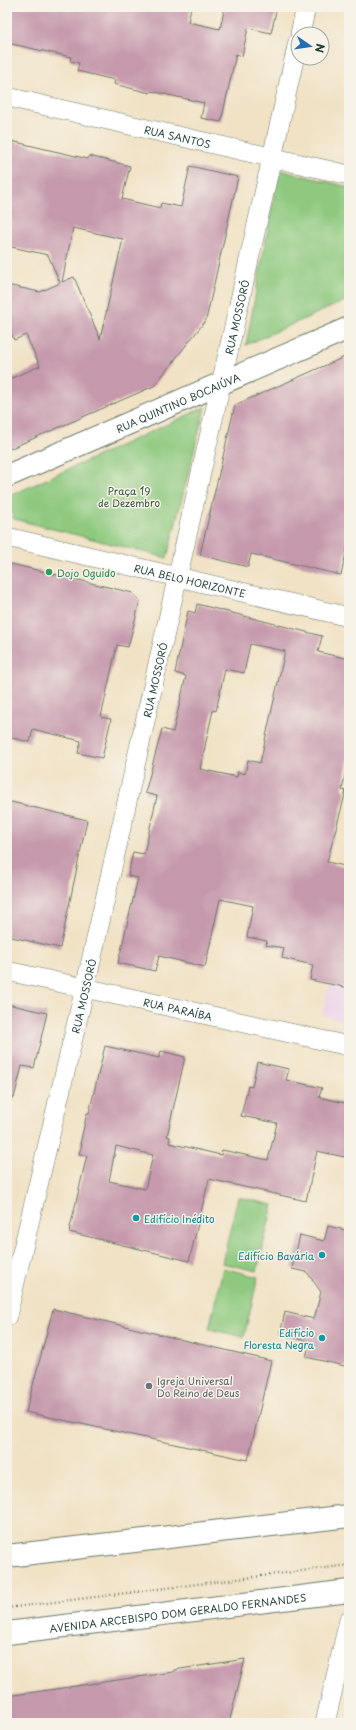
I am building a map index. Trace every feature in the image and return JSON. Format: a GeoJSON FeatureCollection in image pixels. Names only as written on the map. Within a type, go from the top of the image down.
{"type":"FeatureCollection","features":[{"type":"Feature","properties":{"kind":"main road","name":"RUA QUINTINO BOCAIÚVA"},"geometry":{"type":"LineString","coordinates":[[7,476],[349,328]]}},
{"type":"Feature","properties":{"kind":"main road"},"geometry":{"type":"LineString","coordinates":[[7,1556],[349,1515]]}},
{"type":"Feature","properties":{"kind":"main road","name":"AVENIDA ARCEBISPO DOM GERALDO FERNANDES"},"geometry":{"type":"LineString","coordinates":[[7,1633],[349,1591]]}},
{"type":"Feature","properties":{"kind":"street"},"geometry":{"type":"LineString","coordinates":[[302,26],[306,7]]}},
{"type":"Feature","properties":{"kind":"street","name":"RUA MOSSORÓ"},"geometry":{"type":"LineString","coordinates":[[7,1316],[85,988],[292,66]]}},
{"type":"Feature","properties":{"kind":"street","name":"RUA SANTOS"},"geometry":{"type":"LineString","coordinates":[[7,98],[349,175]]}},
{"type":"Feature","properties":{"kind":"street","name":"RUA BELO HORIZONTE"},"geometry":{"type":"LineString","coordinates":[[10,535],[178,578],[349,617]]}},
{"type":"Feature","properties":{"kind":"street","name":"RUA PARAÍBA"},"geometry":{"type":"LineString","coordinates":[[7,971],[349,1046]]}},
{"type":"Feature","properties":{"kind":"street"},"geometry":{"type":"LineString","coordinates":[[325,1723],[349,1620]]}},
{"type":"Feature","properties":{"kind":"path"},"geometry":{"type":"LineString","coordinates":[[7,1608],[349,1565]]}},
{"type":"Feature","properties":{"kind":"shaded area"},"geometry":{"type":"Polygon","coordinates":[[[346,919],[349,919],[349,1022],[322,1015],[346,919]]]}},
{"type":"Feature","properties":{"kind":"green space"},"geometry":{"type":"Polygon","coordinates":[[[279,170],[349,187],[349,299],[246,345],[279,170]]]}},
{"type":"Feature","properties":{"kind":"green space","name":"Praça 19 de Dezembro"},"geometry":{"type":"Polygon","coordinates":[[[205,407],[167,558],[14,519],[7,502],[7,497],[205,407]]]}},
{"type":"Feature","properties":{"kind":"green space"},"geometry":{"type":"Polygon","coordinates":[[[238,1197],[273,1205],[257,1271],[222,1263],[238,1197]]]}},
{"type":"Feature","properties":{"kind":"green space"},"geometry":{"type":"Polygon","coordinates":[[[223,1268],[258,1277],[244,1337],[209,1329],[223,1268]]]}},
{"type":"Feature","properties":{"kind":"building"},"geometry":{"type":"Polygon","coordinates":[[[7,7],[191,7],[188,22],[220,29],[225,7],[277,7],[271,33],[248,28],[242,56],[236,54],[221,122],[201,118],[204,103],[151,91],[150,93],[114,84],[115,80],[77,71],[79,63],[70,61],[71,57],[7,43],[7,7]]]}},
{"type":"Feature","properties":{"kind":"building"},"geometry":{"type":"Polygon","coordinates":[[[7,140],[88,159],[89,156],[130,166],[122,199],[160,208],[161,203],[181,207],[190,166],[238,177],[206,320],[154,386],[7,450],[7,380],[40,366],[26,335],[14,340],[7,322],[7,285],[40,292],[60,283],[48,255],[7,246],[7,140]],[[73,228],[62,282],[74,277],[100,339],[123,239],[73,228]]]}},
{"type":"Feature","properties":{"kind":"building"},"geometry":{"type":"Polygon","coordinates":[[[349,355],[349,540],[341,575],[251,554],[248,567],[200,555],[235,405],[349,355]]]}},
{"type":"Feature","properties":{"kind":"building"},"geometry":{"type":"Polygon","coordinates":[[[7,563],[133,593],[140,601],[128,647],[117,645],[101,717],[111,719],[102,758],[78,753],[81,741],[33,729],[30,742],[7,737],[7,563]]]}},
{"type":"Feature","properties":{"kind":"building"},"geometry":{"type":"Polygon","coordinates":[[[197,604],[322,636],[318,652],[349,659],[349,756],[342,790],[346,791],[327,862],[349,867],[349,988],[310,980],[313,965],[282,958],[284,948],[266,945],[267,941],[247,937],[253,906],[220,899],[205,967],[159,956],[155,971],[118,963],[138,878],[128,876],[133,852],[144,854],[157,796],[145,793],[162,729],[173,732],[186,676],[175,673],[188,611],[195,613],[197,604]],[[250,644],[244,673],[225,669],[216,711],[213,710],[200,769],[237,777],[238,772],[245,774],[248,760],[260,763],[285,651],[250,644]]]}},
{"type":"Feature","properties":{"kind":"building"},"geometry":{"type":"Polygon","coordinates":[[[7,801],[87,820],[60,948],[7,936],[7,801]]]}},
{"type":"Feature","properties":{"kind":"building"},"geometry":{"type":"Polygon","coordinates":[[[7,1004],[47,1013],[34,1068],[22,1066],[14,1098],[7,1097],[7,1004]]]}},
{"type":"Feature","properties":{"kind":"building"},"geometry":{"type":"Polygon","coordinates":[[[105,1046],[159,1058],[161,1051],[185,1057],[167,1136],[170,1137],[169,1143],[221,1155],[222,1150],[268,1160],[277,1123],[241,1116],[248,1086],[252,1087],[257,1062],[289,1069],[286,1080],[322,1088],[319,1097],[349,1104],[349,1158],[317,1151],[306,1201],[209,1179],[189,1261],[69,1232],[87,1155],[79,1154],[87,1113],[89,1113],[105,1046]],[[116,1146],[109,1181],[145,1189],[153,1155],[116,1146]]]}},
{"type":"Feature","properties":{"kind":"building"},"geometry":{"type":"Polygon","coordinates":[[[328,1226],[349,1231],[349,1367],[306,1357],[310,1342],[280,1334],[285,1312],[314,1319],[321,1292],[307,1272],[292,1269],[300,1235],[324,1241],[328,1226]]]}},
{"type":"Feature","properties":{"kind":"building","name":"Igreja Universal Do Reino de Deus"},"geometry":{"type":"Polygon","coordinates":[[[53,1309],[271,1361],[248,1460],[26,1412],[53,1309]]]}},
{"type":"Feature","properties":{"kind":"building"},"geometry":{"type":"Polygon","coordinates":[[[245,1659],[229,1723],[7,1723],[7,1696],[173,1672],[174,1670],[245,1659]]]}},
{"type":"Feature","properties":{"kind":"place","name":"Dojo Oguido"},"geometry":{"type":"Point","coordinates":[49,572]}},
{"type":"Feature","properties":{"kind":"place","name":"Edifício Inédito"},"geometry":{"type":"Point","coordinates":[136,1218]}},
{"type":"Feature","properties":{"kind":"place","name":"Edifício Bavária"},"geometry":{"type":"Point","coordinates":[322,1255]}},
{"type":"Feature","properties":{"kind":"place","name":"Edifício Floresta Negra"},"geometry":{"type":"Point","coordinates":[322,1338]}},
{"type":"Feature","properties":{"kind":"place","name":"Igreja Universal Do Reino de Deus"},"geometry":{"type":"Point","coordinates":[149,1386]}}]}
